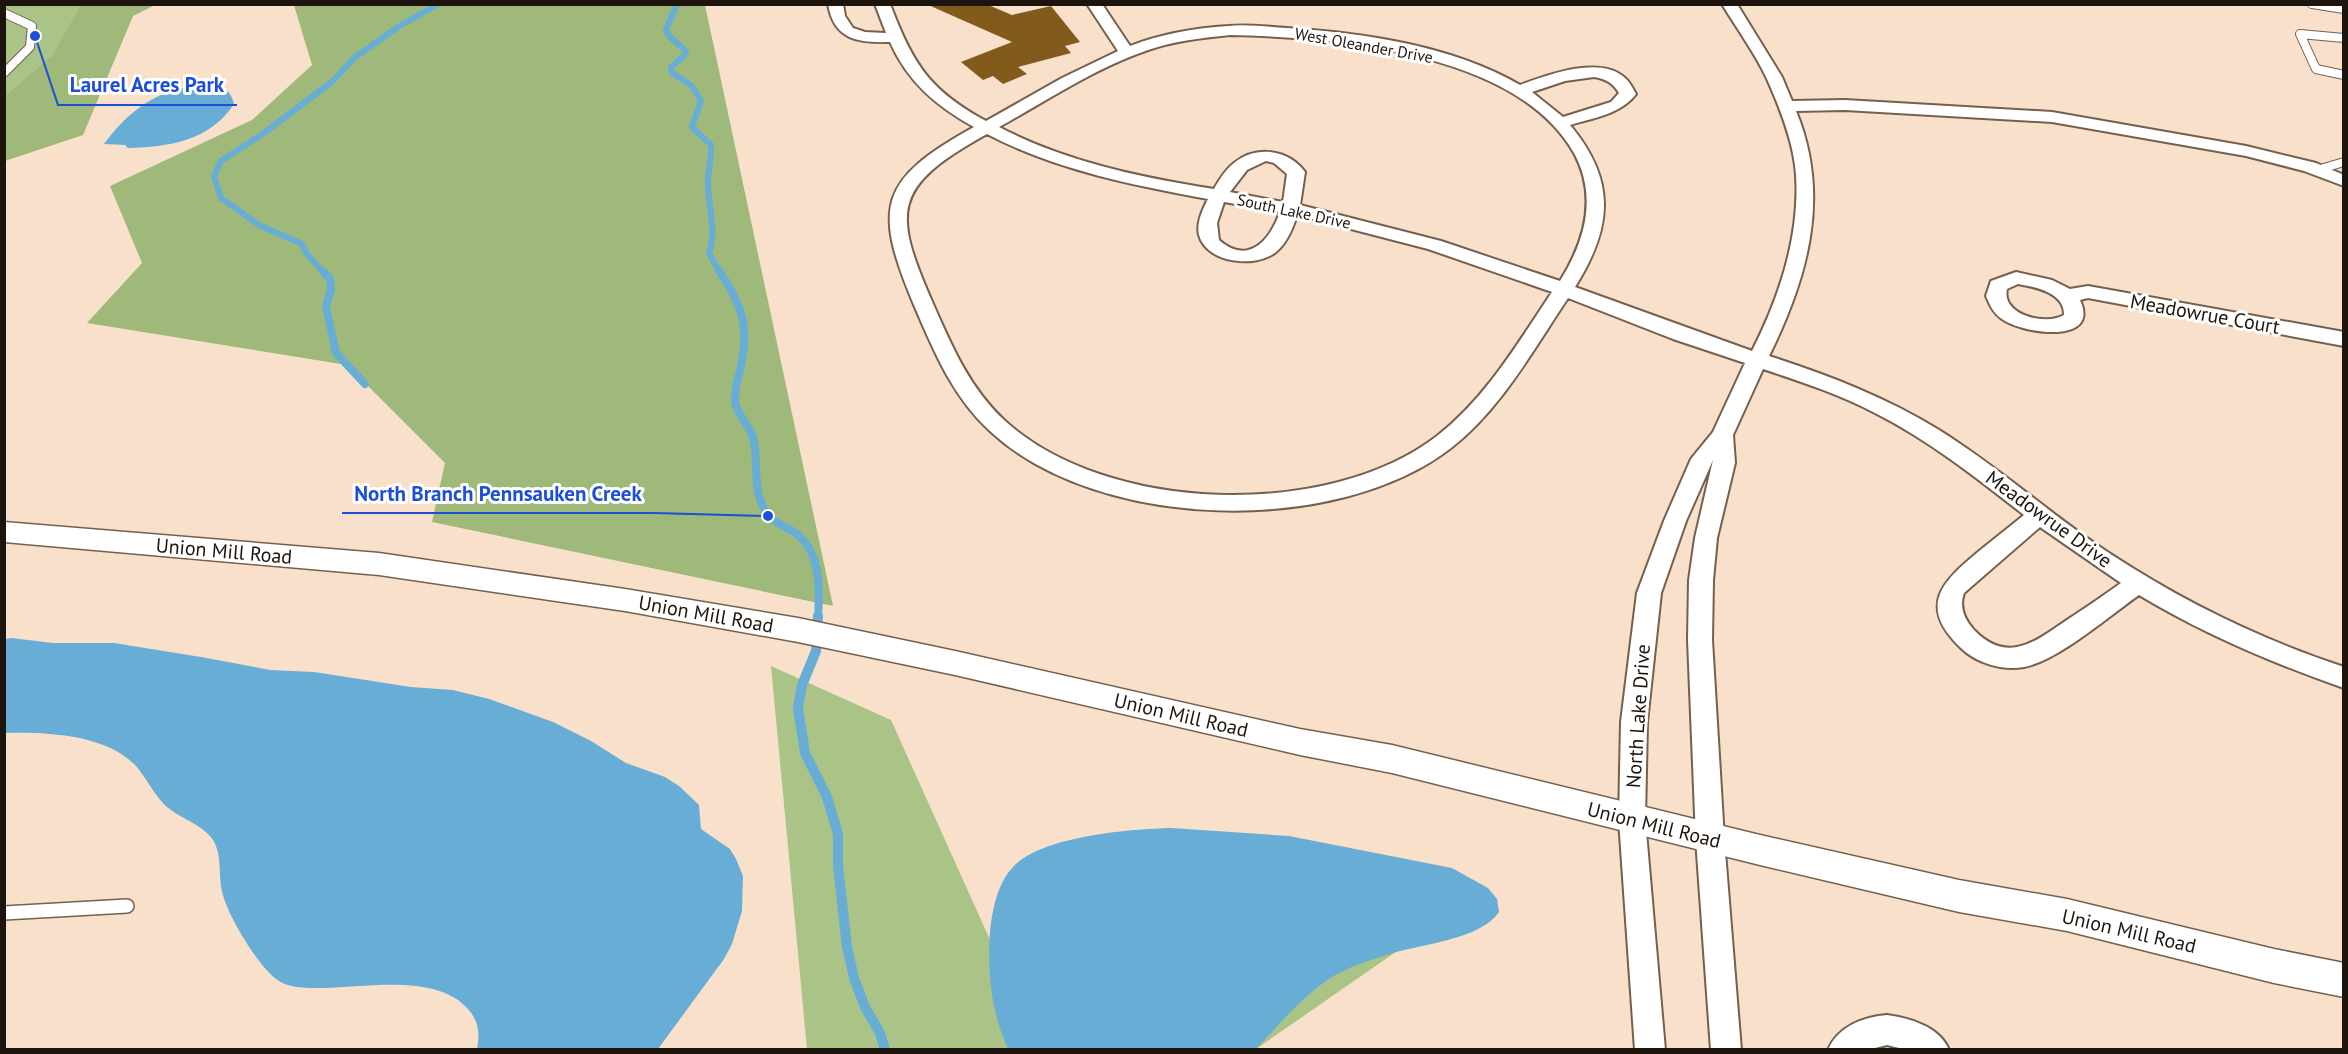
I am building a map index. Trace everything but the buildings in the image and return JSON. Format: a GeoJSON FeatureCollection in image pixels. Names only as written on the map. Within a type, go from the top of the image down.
{"type":"FeatureCollection","features":[{"type":"Feature","properties":{"kind":"street"},"geometry":{"type":"LineString","coordinates":[[835,4],[837,17],[848,33],[859,36],[895,37]]}},
{"type":"Feature","properties":{"kind":"street","name":"South Lake Drive"},"geometry":{"type":"LineString","coordinates":[[882,4],[909,65],[925,85],[947,105],[1006,140],[1042,155],[1082,168],[1291,209],[1420,241],[1756,361]]}},
{"type":"Feature","properties":{"kind":"street"},"geometry":{"type":"LineString","coordinates":[[1094,4],[1127,53]]}},
{"type":"Feature","properties":{"kind":"street","name":"North Lake Drive"},"geometry":{"type":"LineString","coordinates":[[1650,1050],[1632,820],[1634,722],[1648,593],[1675,521],[1702,459],[1722,435],[1789,285],[1804,228],[1805,174],[1793,124],[1774,77],[1729,4]]}},
{"type":"Feature","properties":{"kind":"street","name":"West Oleander Drive"},"geometry":{"type":"LineString","coordinates":[[1230,30],[1284,32],[1362,42],[1431,56],[1484,73],[1520,91],[1549,111],[1559,123],[1587,160],[1597,195],[1597,211],[1591,241],[1521,354],[1483,404],[1442,444],[1383,475],[1314,495],[1241,502],[1186,499],[1135,492],[1068,471],[1038,457],[1006,433],[972,400],[944,355],[902,249],[897,214],[908,183],[935,158],[1076,77],[1127,53],[1158,42],[1230,30]]}},
{"type":"Feature","properties":{"kind":"street"},"geometry":{"type":"LineString","coordinates":[[1520,91],[1574,73],[1587,72],[1615,79],[1625,86],[1628,93],[1617,105],[1559,123]]}},
{"type":"Feature","properties":{"kind":"street"},"geometry":{"type":"LineString","coordinates":[[1786,106],[1845,105],[2043,116],[2246,151],[2317,170],[2343,181]]}},
{"type":"Feature","properties":{"kind":"street"},"geometry":{"type":"LineString","coordinates":[[1266,156],[1280,159],[1296,172],[1291,209],[1272,246],[1262,252],[1249,255],[1221,250],[1211,242],[1207,232],[1211,212],[1229,177],[1242,163],[1254,157],[1266,156]]}},
{"type":"Feature","properties":{"kind":"street","name":"Meadowrue Court"},"geometry":{"type":"LineString","coordinates":[[2066,296],[2088,292],[2343,339]]}},
{"type":"Feature","properties":{"kind":"street","name":"Meadowrue Drive"},"geometry":{"type":"LineString","coordinates":[[1756,361],[1842,390],[1908,421],[1975,465],[2040,514],[2139,583],[2273,652],[2343,678]]}},
{"type":"Feature","properties":{"kind":"street","name":"North Lake Drive"},"geometry":{"type":"LineString","coordinates":[[1722,435],[1724,463],[1706,538],[1701,580],[1700,640],[1710,839],[1726,1050]]}},
{"type":"Feature","properties":{"kind":"street"},"geometry":{"type":"LineString","coordinates":[[2040,514],[1959,581],[1952,590],[1948,600],[1950,612],[1965,638],[1977,649],[1992,655],[2008,657],[2035,654],[2139,583]]}},
{"type":"Feature","properties":{"kind":"street","name":"Union Mill Road"},"geometry":{"type":"LineString","coordinates":[[4,532],[379,564],[625,600],[798,630],[1244,730],[1392,759],[1710,839],[1959,896],[2067,915],[2274,966],[2343,980]]}},
{"type":"Feature","properties":{"kind":"street"},"geometry":{"type":"LineString","coordinates":[[1843,1050],[1854,1038],[1870,1030],[1890,1030],[1910,1036],[1934,1050]]}},
{"type":"Feature","properties":{"kind":"lane"},"geometry":{"type":"LineString","coordinates":[[2312,4],[2343,9]]}},
{"type":"Feature","properties":{"kind":"lane"},"geometry":{"type":"LineString","coordinates":[[4,13],[32,26],[30,47],[4,73]]}},
{"type":"Feature","properties":{"kind":"lane"},"geometry":{"type":"LineString","coordinates":[[2343,38],[2300,34],[2316,69],[2343,75]]}},
{"type":"Feature","properties":{"kind":"lane"},"geometry":{"type":"LineString","coordinates":[[2317,170],[2343,162]]}},
{"type":"Feature","properties":{"kind":"lane"},"geometry":{"type":"LineString","coordinates":[[4,913],[127,906]]}},
{"type":"Feature","properties":{"kind":"green space"},"geometry":{"type":"Polygon","coordinates":[[[5,5],[84,5],[45,67],[5,104],[5,5]]]}},
{"type":"Feature","properties":{"kind":"green space"},"geometry":{"type":"Polygon","coordinates":[[[81,5],[155,5],[133,16],[83,135],[5,161],[5,96],[52,56],[81,5]]]}},
{"type":"Feature","properties":{"kind":"green space"},"geometry":{"type":"Polygon","coordinates":[[[294,5],[705,5],[833,606],[432,522],[445,463],[347,365],[87,323],[142,263],[110,186],[252,120],[312,65],[294,5]]]}},
{"type":"Feature","properties":{"kind":"green space"},"geometry":{"type":"Polygon","coordinates":[[[771,666],[891,720],[991,942],[1488,888],[1256,1049],[807,1049],[771,666]]]}},
{"type":"Feature","properties":{"kind":"water"},"geometry":{"type":"Polygon","coordinates":[[[211,84],[226,90],[234,104],[213,126],[200,134],[158,146],[128,148],[125,145],[104,144],[126,119],[150,100],[178,89],[211,84]]]}},
{"type":"Feature","properties":{"kind":"water"},"geometry":{"type":"Polygon","coordinates":[[[5,639],[53,643],[114,643],[270,670],[314,672],[411,687],[453,690],[489,699],[553,722],[591,741],[626,763],[665,777],[679,786],[699,805],[701,829],[730,849],[743,876],[742,911],[732,944],[724,959],[658,1049],[477,1049],[478,1027],[474,1017],[454,997],[438,990],[400,985],[305,988],[281,982],[261,963],[231,916],[222,889],[219,858],[213,840],[203,829],[165,805],[134,764],[107,746],[90,741],[55,734],[5,733],[5,639]]]}},
{"type":"Feature","properties":{"kind":"water"},"geometry":{"type":"Polygon","coordinates":[[[1171,828],[1289,836],[1452,868],[1488,888],[1497,899],[1499,912],[1479,929],[1451,939],[1381,957],[1351,967],[1332,977],[1297,1005],[1256,1049],[1008,1049],[995,1010],[989,955],[992,914],[1004,879],[1014,866],[1027,856],[1066,841],[1134,830],[1171,828]]]}},
{"type":"Feature","properties":{"kind":"waterway"},"geometry":{"type":"LineString","coordinates":[[324,273],[306,253],[302,244],[259,225],[221,198],[214,176],[221,161],[264,133],[333,81],[354,58],[398,27],[438,4]]}},
{"type":"Feature","properties":{"kind":"waterway"},"geometry":{"type":"LineString","coordinates":[[677,4],[666,30],[670,37],[686,51],[684,56],[672,66],[671,72],[692,86],[701,101],[692,127],[711,145],[708,192],[712,235],[709,253],[720,273]]}},
{"type":"Feature","properties":{"kind":"waterway"},"geometry":{"type":"LineString","coordinates":[[323,271],[330,279],[331,290],[326,306],[336,353],[365,384]]}},
{"type":"Feature","properties":{"kind":"waterway"},"geometry":{"type":"LineString","coordinates":[[719,271],[737,303],[743,324],[744,348],[735,401],[753,438],[759,496],[768,515],[802,538],[809,547],[817,570],[818,618]]}},
{"type":"Feature","properties":{"kind":"waterway"},"geometry":{"type":"LineString","coordinates":[[818,616],[816,651],[802,685],[798,708],[805,753],[827,797],[838,834],[838,866],[847,947],[854,978],[865,1007],[880,1033],[885,1050]]}},
{"type":"Feature","properties":{"kind":"place","name":"Laurel Acres Park"},"geometry":{"type":"Point","coordinates":[35,36]}},
{"type":"Feature","properties":{"kind":"place","name":"North Branch Pennsauken Creek"},"geometry":{"type":"Point","coordinates":[768,516]}}]}
